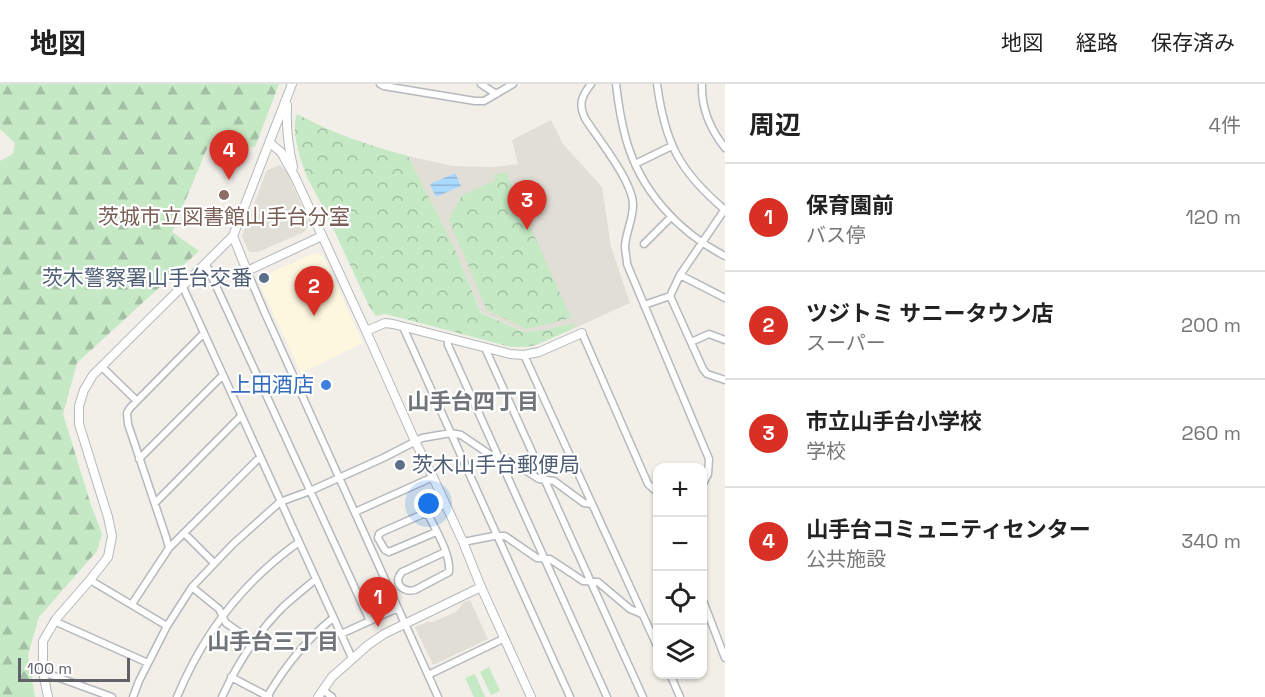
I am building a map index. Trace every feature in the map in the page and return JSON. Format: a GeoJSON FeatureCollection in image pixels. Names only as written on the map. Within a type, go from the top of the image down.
{"type":"FeatureCollection","features":[{"type":"Feature","properties":{"kind":"street"},"geometry":{"type":"LineString","coordinates":[[48,697],[43,672],[43,641],[54,621],[108,556],[112,536],[79,424],[84,390],[93,375],[234,236],[292,84]]}},
{"type":"Feature","properties":{"kind":"street"},"geometry":{"type":"LineString","coordinates":[[380,84],[475,101],[484,101],[513,84]]}},
{"type":"Feature","properties":{"kind":"street"},"geometry":{"type":"LineString","coordinates":[[481,84],[496,94]]}},
{"type":"Feature","properties":{"kind":"street"},"geometry":{"type":"LineString","coordinates":[[591,84],[584,93],[581,111],[631,191],[632,218],[625,245],[627,264],[709,459],[707,476]]}},
{"type":"Feature","properties":{"kind":"street"},"geometry":{"type":"LineString","coordinates":[[616,84],[626,140],[644,182],[671,217],[701,243],[725,256]]}},
{"type":"Feature","properties":{"kind":"street"},"geometry":{"type":"LineString","coordinates":[[644,305],[670,296],[680,275],[725,209],[690,177],[672,146],[662,114],[657,84]]}},
{"type":"Feature","properties":{"kind":"street"},"geometry":{"type":"LineString","coordinates":[[702,84],[701,96],[706,117],[725,148]]}},
{"type":"Feature","properties":{"kind":"street"},"geometry":{"type":"LineString","coordinates":[[288,97],[286,126],[288,148],[295,177]]}},
{"type":"Feature","properties":{"kind":"street"},"geometry":{"type":"LineString","coordinates":[[270,143],[281,152],[295,177],[446,504],[481,588],[531,697]]}},
{"type":"Feature","properties":{"kind":"street"},"geometry":{"type":"LineString","coordinates":[[635,164],[672,146]]}},
{"type":"Feature","properties":{"kind":"street"},"geometry":{"type":"LineString","coordinates":[[645,244],[671,217]]}},
{"type":"Feature","properties":{"kind":"street"},"geometry":{"type":"LineString","coordinates":[[234,236],[264,311],[438,697]]}},
{"type":"Feature","properties":{"kind":"street"},"geometry":{"type":"LineString","coordinates":[[247,271],[322,236]]}},
{"type":"Feature","properties":{"kind":"street"},"geometry":{"type":"LineString","coordinates":[[206,264],[370,621]]}},
{"type":"Feature","properties":{"kind":"street"},"geometry":{"type":"LineString","coordinates":[[680,275],[725,298]]}},
{"type":"Feature","properties":{"kind":"street"},"geometry":{"type":"LineString","coordinates":[[183,287],[352,658]]}},
{"type":"Feature","properties":{"kind":"street"},"geometry":{"type":"LineString","coordinates":[[670,296],[703,369],[707,374],[725,380]]}},
{"type":"Feature","properties":{"kind":"street"},"geometry":{"type":"LineString","coordinates":[[366,331],[385,323],[510,354],[524,355],[539,352],[582,333],[648,484],[653,489]]}},
{"type":"Feature","properties":{"kind":"street"},"geometry":{"type":"LineString","coordinates":[[403,327],[570,697]]}},
{"type":"Feature","properties":{"kind":"street"},"geometry":{"type":"LineString","coordinates":[[169,548],[128,424],[127,413],[204,333]]}},
{"type":"Feature","properties":{"kind":"street"},"geometry":{"type":"LineString","coordinates":[[691,342],[709,334],[725,340]]}},
{"type":"Feature","properties":{"kind":"street"},"geometry":{"type":"LineString","coordinates":[[448,338],[448,345],[607,697]]}},
{"type":"Feature","properties":{"kind":"street"},"geometry":{"type":"LineString","coordinates":[[485,348],[643,697]]}},
{"type":"Feature","properties":{"kind":"street"},"geometry":{"type":"LineString","coordinates":[[524,355],[653,639]]}},
{"type":"Feature","properties":{"kind":"street"},"geometry":{"type":"LineString","coordinates":[[102,367],[137,401]]}},
{"type":"Feature","properties":{"kind":"street"},"geometry":{"type":"LineString","coordinates":[[140,459],[223,375]]}},
{"type":"Feature","properties":{"kind":"street"},"geometry":{"type":"LineString","coordinates":[[155,503],[241,416]]}},
{"type":"Feature","properties":{"kind":"street"},"geometry":{"type":"LineString","coordinates":[[133,697],[167,626],[192,587],[233,544],[280,502],[339,478],[422,438],[451,433],[461,435],[492,456],[506,458],[539,479],[554,481],[584,503],[592,504]]}},
{"type":"Feature","properties":{"kind":"street"},"geometry":{"type":"LineString","coordinates":[[132,604],[169,548],[260,457]]}},
{"type":"Feature","properties":{"kind":"street"},"geometry":{"type":"LineString","coordinates":[[355,512],[433,477]]}},
{"type":"Feature","properties":{"kind":"street"},"geometry":{"type":"LineString","coordinates":[[436,532],[389,552],[385,550],[378,538],[382,532],[446,504]]}},
{"type":"Feature","properties":{"kind":"street"},"geometry":{"type":"LineString","coordinates":[[427,512],[445,552],[450,570],[415,590],[409,591],[401,588],[398,576],[402,572],[445,552]]}},
{"type":"Feature","properties":{"kind":"street"},"geometry":{"type":"LineString","coordinates":[[184,533],[214,563]]}},
{"type":"Feature","properties":{"kind":"street"},"geometry":{"type":"LineString","coordinates":[[462,542],[505,536],[537,558],[550,559],[583,580],[598,582],[630,609],[642,615]]}},
{"type":"Feature","properties":{"kind":"street"},"geometry":{"type":"LineString","coordinates":[[178,697],[194,659],[222,615],[262,571],[299,542]]}},
{"type":"Feature","properties":{"kind":"street"},"geometry":{"type":"LineString","coordinates":[[222,697],[231,677],[253,642],[283,607],[316,579]]}},
{"type":"Feature","properties":{"kind":"street"},"geometry":{"type":"LineString","coordinates":[[90,580],[167,626]]}},
{"type":"Feature","properties":{"kind":"street"},"geometry":{"type":"LineString","coordinates":[[192,587],[219,609],[226,623],[253,642]]}},
{"type":"Feature","properties":{"kind":"street"},"geometry":{"type":"LineString","coordinates":[[332,697],[321,694],[332,677],[368,645],[384,634],[481,588]]}},
{"type":"Feature","properties":{"kind":"street"},"geometry":{"type":"LineString","coordinates":[[341,634],[398,608]]}},
{"type":"Feature","properties":{"kind":"street"},"geometry":{"type":"LineString","coordinates":[[707,611],[725,658]]}},
{"type":"Feature","properties":{"kind":"street"},"geometry":{"type":"LineString","coordinates":[[231,677],[268,697],[293,657],[319,629],[333,618]]}},
{"type":"Feature","properties":{"kind":"street"},"geometry":{"type":"LineString","coordinates":[[54,621],[148,663]]}},
{"type":"Feature","properties":{"kind":"street"},"geometry":{"type":"LineString","coordinates":[[428,675],[505,638]]}},
{"type":"Feature","properties":{"kind":"street"},"geometry":{"type":"LineString","coordinates":[[43,672],[112,697]]}},
{"type":"Feature","properties":{"kind":"street"},"geometry":{"type":"LineString","coordinates":[[672,679],[680,697]]}},
{"type":"Feature","properties":{"kind":"shaded area"},"geometry":{"type":"Polygon","coordinates":[[[551,120],[563,144],[602,187],[611,247],[630,303],[575,328],[572,323],[524,332],[481,312],[454,247],[408,156],[452,166],[493,167],[518,164],[512,140],[551,120]]]}},
{"type":"Feature","properties":{"kind":"shaded area"},"geometry":{"type":"Polygon","coordinates":[[[280,165],[287,172],[309,224],[308,227],[304,232],[258,252],[251,252],[242,236],[267,170],[280,165]]]}},
{"type":"Feature","properties":{"kind":"shaded area"},"geometry":{"type":"Polygon","coordinates":[[[314,253],[325,259],[363,343],[301,373],[260,285],[270,281],[268,274],[314,253]]]}},
{"type":"Feature","properties":{"kind":"shaded area"},"geometry":{"type":"Polygon","coordinates":[[[470,600],[488,639],[433,665],[415,627],[456,612],[463,603],[470,600]]]}},
{"type":"Feature","properties":{"kind":"green space"},"geometry":{"type":"Polygon","coordinates":[[[0,84],[279,84],[255,147],[209,144],[172,232],[199,251],[77,363],[63,414],[102,534],[97,551],[39,617],[28,655],[35,697],[0,697],[0,161],[13,154],[15,143],[0,129],[0,84]]]}},
{"type":"Feature","properties":{"kind":"green space"},"geometry":{"type":"Polygon","coordinates":[[[297,114],[351,138],[408,156],[454,247],[481,313],[524,332],[573,323],[575,328],[536,345],[511,347],[385,314],[376,316],[369,306],[307,177],[295,135],[297,114]]]}},
{"type":"Feature","properties":{"kind":"green space"},"geometry":{"type":"Polygon","coordinates":[[[506,172],[571,318],[527,329],[487,310],[449,220],[462,195],[494,181],[494,175],[506,172]]]}},
{"type":"Feature","properties":{"kind":"green space"},"geometry":{"type":"Polygon","coordinates":[[[489,667],[500,691],[491,695],[480,672],[489,667]]]}},
{"type":"Feature","properties":{"kind":"green space"},"geometry":{"type":"Polygon","coordinates":[[[475,674],[485,697],[474,697],[465,678],[475,674]]]}},
{"type":"Feature","properties":{"kind":"water"},"geometry":{"type":"Polygon","coordinates":[[[455,173],[461,186],[436,197],[430,184],[455,173]]]}},
{"type":"Feature","properties":{"kind":"place","name":"山手台コミュニティセンター"},"geometry":{"type":"Point","coordinates":[229,180]}},
{"type":"Feature","properties":{"kind":"place","name":"茨城市立図書館山手台分室"},"geometry":{"type":"Point","coordinates":[224,195]}},
{"type":"Feature","properties":{"kind":"place","name":"市立山手台小学校"},"geometry":{"type":"Point","coordinates":[527,230]}},
{"type":"Feature","properties":{"kind":"place","name":"茨木警察署山手台交番"},"geometry":{"type":"Point","coordinates":[264,278]}},
{"type":"Feature","properties":{"kind":"place","name":"ツジトミ サニータウン店"},"geometry":{"type":"Point","coordinates":[314,316]}},
{"type":"Feature","properties":{"kind":"place","name":"上田酒店"},"geometry":{"type":"Point","coordinates":[326,385]}},
{"type":"Feature","properties":{"kind":"place","name":"茨木山手台郵便局"},"geometry":{"type":"Point","coordinates":[400,465]}},
{"type":"Feature","properties":{"kind":"place","name":"保育園前"},"geometry":{"type":"Point","coordinates":[378,627]}},
{"type":"Feature","properties":{"kind":"district","name":"山手台四丁目"},"geometry":{"type":"Point","coordinates":[473,401]}},
{"type":"Feature","properties":{"kind":"district","name":"山手台三丁目"},"geometry":{"type":"Point","coordinates":[273,641]}}]}
